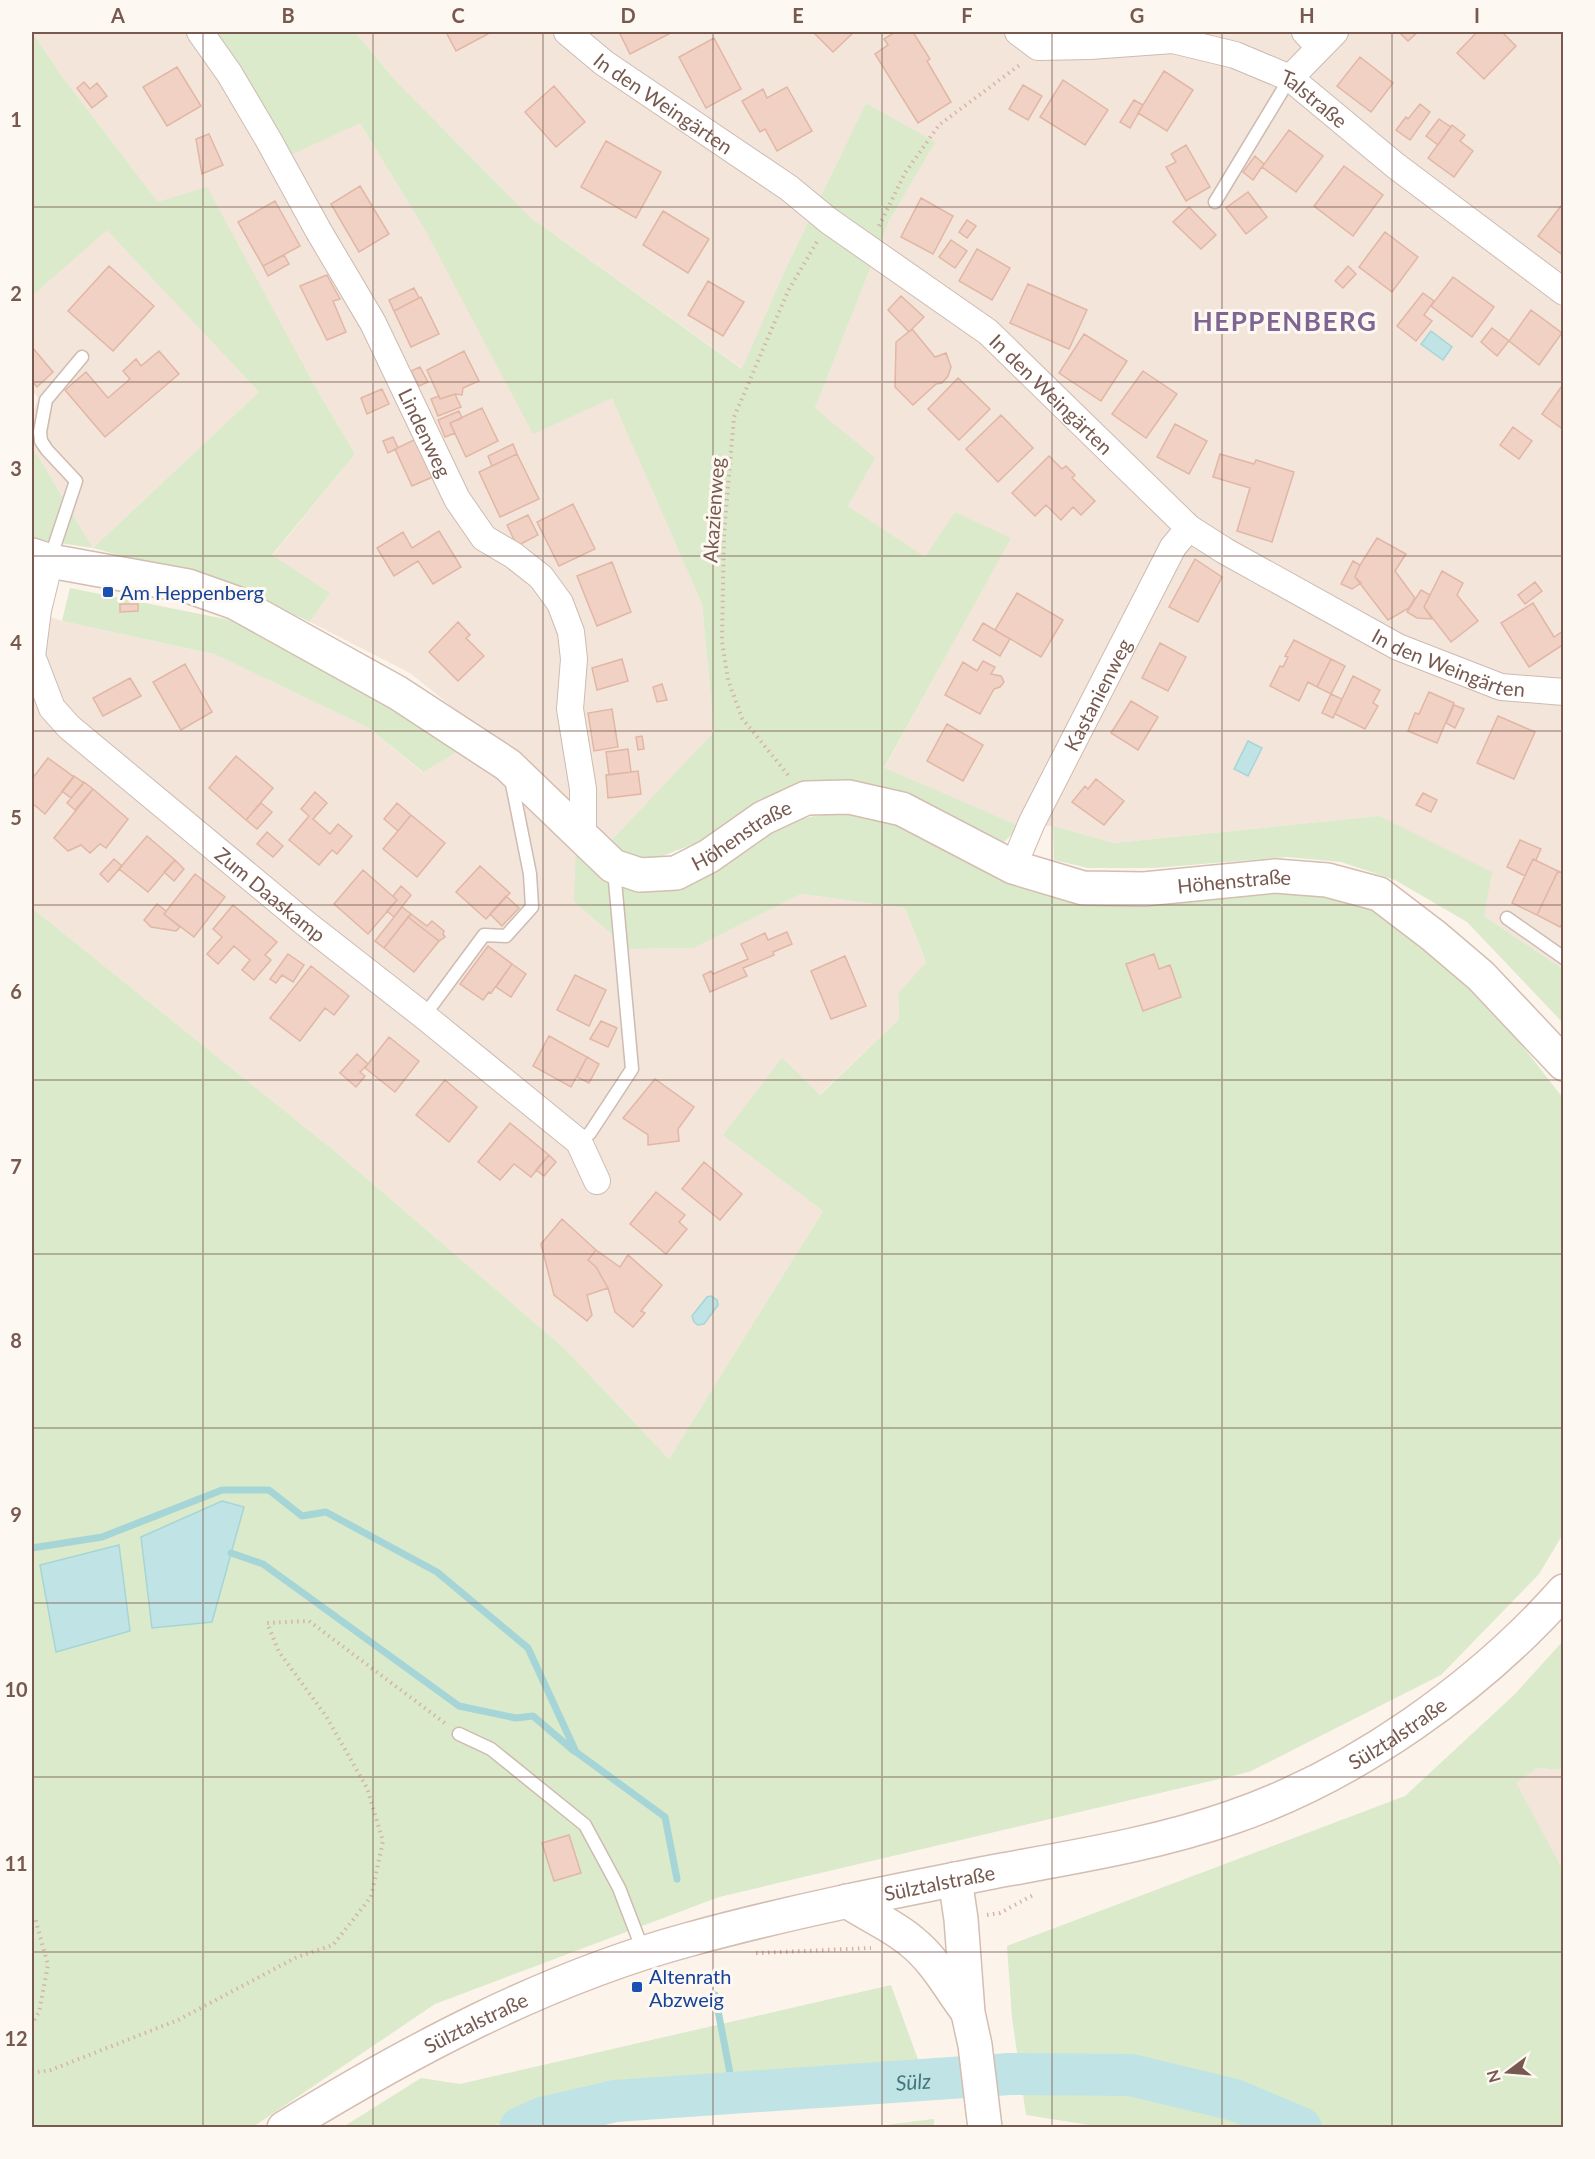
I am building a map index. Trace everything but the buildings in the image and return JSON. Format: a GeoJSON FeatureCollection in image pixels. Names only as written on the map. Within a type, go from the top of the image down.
{"type":"FeatureCollection","features":[{"type":"Feature","properties":{"kind":"main road","name":"Höhenstraße"},"geometry":{"type":"LineString","coordinates":[[41,558],[188,586],[236,603],[398,693],[508,765],[613,866],[640,875],[676,873],[709,856],[763,818],[806,798],[849,797],[902,809],[1013,867],[1083,888],[1144,889],[1275,876],[1327,880],[1379,894],[1434,936],[1481,976],[1563,1064]]}},
{"type":"Feature","properties":{"kind":"main road","name":"Sülztalstraße"},"geometry":{"type":"LineString","coordinates":[[284,2127],[431,2045],[539,1992],[684,1941],[847,1901],[1086,1855],[1187,1832],[1235,1817],[1282,1798],[1359,1757],[1425,1716],[1477,1677],[1524,1633],[1563,1591]]}},
{"type":"Feature","properties":{"kind":"main road"},"geometry":{"type":"LineString","coordinates":[[955,1880],[961,1919],[968,2013],[975,2045],[985,2127]]}},
{"type":"Feature","properties":{"kind":"main road"},"geometry":{"type":"LineString","coordinates":[[847,1901],[904,1935],[931,1959],[968,2013]]}},
{"type":"Feature","properties":{"kind":"street","name":"Lindenweg"},"geometry":{"type":"LineString","coordinates":[[200,32],[229,73],[373,323],[457,499],[484,538],[513,555],[541,577],[560,603],[571,632],[574,659],[570,709],[583,789],[583,837]]}},
{"type":"Feature","properties":{"kind":"street","name":"In den Weingärten"},"geometry":{"type":"LineString","coordinates":[[567,32],[604,63],[789,188],[829,221],[988,332],[1189,528],[1225,551],[1398,647],[1501,687],[1563,692]]}},
{"type":"Feature","properties":{"kind":"street"},"geometry":{"type":"LineString","coordinates":[[1018,32],[1038,47]]}},
{"type":"Feature","properties":{"kind":"street"},"geometry":{"type":"LineString","coordinates":[[1290,78],[1320,37]]}},
{"type":"Feature","properties":{"kind":"street","name":"Talstraße"},"geometry":{"type":"LineString","coordinates":[[1038,47],[1173,40],[1235,55],[1290,78],[1396,166],[1563,292]]}},
{"type":"Feature","properties":{"kind":"street","name":"Kastanienweg"},"geometry":{"type":"LineString","coordinates":[[1013,867],[1032,822],[1173,547],[1189,528]]}},
{"type":"Feature","properties":{"kind":"street","name":"Zum Daaskamp"},"geometry":{"type":"LineString","coordinates":[[41,558],[32,656],[52,708],[85,741],[176,817],[579,1142],[597,1181]]}},
{"type":"Feature","properties":{"kind":"lane"},"geometry":{"type":"LineString","coordinates":[[1215,202],[1290,78]]}},
{"type":"Feature","properties":{"kind":"lane"},"geometry":{"type":"LineString","coordinates":[[41,558],[76,481],[41,441],[40,432],[46,400],[82,357]]}},
{"type":"Feature","properties":{"kind":"lane"},"geometry":{"type":"LineString","coordinates":[[424,1016],[483,935],[506,936],[532,907],[530,874],[508,765]]}},
{"type":"Feature","properties":{"kind":"lane"},"geometry":{"type":"LineString","coordinates":[[579,1142],[590,1133],[632,1069],[613,866]]}},
{"type":"Feature","properties":{"kind":"lane"},"geometry":{"type":"LineString","coordinates":[[1507,918],[1563,958]]}},
{"type":"Feature","properties":{"kind":"lane"},"geometry":{"type":"LineString","coordinates":[[459,1734],[491,1749],[585,1825],[619,1888],[645,1954]]}},
{"type":"Feature","properties":{"kind":"path"},"geometry":{"type":"LineString","coordinates":[[867,248],[905,173],[939,125],[1014,71],[1038,47]]}},
{"type":"Feature","properties":{"kind":"path","name":"Akazienweg"},"geometry":{"type":"LineString","coordinates":[[806,798],[742,718],[728,680],[722,641],[724,533],[734,417],[788,291],[829,221]]}},
{"type":"Feature","properties":{"kind":"path"},"geometry":{"type":"LineString","coordinates":[[32,2073],[51,2070],[178,2020],[297,1957],[333,1945],[371,1897],[383,1841],[367,1788],[326,1716],[279,1652],[267,1623],[309,1621],[459,1734]]}},
{"type":"Feature","properties":{"kind":"path"},"geometry":{"type":"LineString","coordinates":[[32,1916],[35,1918],[48,1965],[39,2012],[32,2024]]}},
{"type":"Feature","properties":{"kind":"path"},"geometry":{"type":"LineString","coordinates":[[745,1956],[756,1953],[888,1947],[904,1935]]}},
{"type":"Feature","properties":{"kind":"shaded area"},"geometry":{"type":"Polygon","coordinates":[[[32,32],[213,32],[360,123],[428,235],[612,397],[702,604],[714,733],[608,844],[574,902],[629,949],[694,948],[801,894],[905,908],[926,964],[898,993],[899,1019],[819,1095],[723,1134],[823,1211],[669,1459],[565,1349],[337,1153],[32,908],[32,611],[62,621],[214,654],[369,728],[422,772],[489,737],[410,673],[310,622],[330,593],[272,556],[355,454],[313,383],[158,202],[61,75],[32,32]]]}},
{"type":"Feature","properties":{"kind":"shaded area"},"geometry":{"type":"Polygon","coordinates":[[[355,32],[1563,32],[1563,969],[1484,916],[1379,816],[1114,843],[1053,826],[1020,826],[884,769],[1010,538],[955,512],[925,558],[848,506],[874,458],[815,408],[889,221],[934,142],[866,103],[786,268],[743,369],[531,218],[395,80],[355,32]]]}},
{"type":"Feature","properties":{"kind":"shaded area"},"geometry":{"type":"Polygon","coordinates":[[[107,229],[259,392],[93,548],[32,446],[32,417],[38,397],[32,391],[32,296],[107,229]]]}},
{"type":"Feature","properties":{"kind":"shaded area"},"geometry":{"type":"Polygon","coordinates":[[[1537,1768],[1563,1770],[1563,1870],[1515,1783],[1537,1768]]]}},
{"type":"Feature","properties":{"kind":"green space"},"geometry":{"type":"Polygon","coordinates":[[[32,32],[61,75],[158,202],[207,187],[313,383],[355,454],[272,555],[330,593],[310,622],[230,585],[93,548],[259,392],[107,230],[32,296],[32,32]]]}},
{"type":"Feature","properties":{"kind":"green space"},"geometry":{"type":"Polygon","coordinates":[[[213,32],[355,32],[395,80],[531,218],[742,369],[786,268],[866,103],[935,142],[889,221],[815,408],[875,458],[848,506],[925,557],[955,512],[1011,538],[884,768],[1020,826],[1004,842],[905,801],[759,805],[699,842],[644,863],[608,844],[714,732],[702,604],[612,398],[533,434],[428,235],[360,123],[290,155],[213,32]]]}},
{"type":"Feature","properties":{"kind":"green space"},"geometry":{"type":"Polygon","coordinates":[[[32,446],[93,548],[32,539],[32,446]]]}},
{"type":"Feature","properties":{"kind":"green space"},"geometry":{"type":"Polygon","coordinates":[[[70,588],[230,620],[387,703],[457,752],[423,772],[369,728],[214,654],[62,621],[70,588]]]}},
{"type":"Feature","properties":{"kind":"green space"},"geometry":{"type":"Polygon","coordinates":[[[847,810],[903,821],[1136,901],[1279,893],[1325,893],[1368,904],[1471,980],[1563,1098],[1563,1534],[1539,1574],[1441,1675],[1249,1772],[719,1897],[435,2004],[253,2127],[32,2127],[32,908],[337,1153],[565,1349],[669,1459],[823,1211],[723,1135],[782,1058],[820,1095],[899,1019],[898,993],[926,963],[905,908],[801,894],[694,948],[629,949],[574,902],[576,848],[608,879],[676,891],[712,874],[774,824],[847,810]]]}},
{"type":"Feature","properties":{"kind":"green space"},"geometry":{"type":"Polygon","coordinates":[[[1379,816],[1492,872],[1484,916],[1563,969],[1563,1023],[1467,922],[1395,880],[1341,862],[1287,857],[1154,868],[1088,868],[1054,860],[1053,826],[1114,843],[1379,816]]]}},
{"type":"Feature","properties":{"kind":"green space"},"geometry":{"type":"Polygon","coordinates":[[[1563,1641],[1563,1770],[1537,1768],[1516,1783],[1563,1870],[1563,2127],[1108,2128],[1026,2115],[1012,2018],[1007,1946],[1405,1796],[1515,1694],[1563,1641]]]}},
{"type":"Feature","properties":{"kind":"green space"},"geometry":{"type":"Polygon","coordinates":[[[891,1985],[920,2065],[479,2127],[343,2127],[421,2078],[460,2084],[891,1985]]]}},
{"type":"Feature","properties":{"kind":"green space"},"geometry":{"type":"Polygon","coordinates":[[[933,2119],[934,2127],[871,2127],[933,2119]]]}},
{"type":"Feature","properties":{"kind":"water"},"geometry":{"type":"Polygon","coordinates":[[[1431,331],[1452,347],[1443,360],[1421,344],[1431,331]]]}},
{"type":"Feature","properties":{"kind":"water"},"geometry":{"type":"Polygon","coordinates":[[[1248,741],[1262,748],[1248,776],[1234,769],[1248,741]]]}},
{"type":"Feature","properties":{"kind":"water"},"geometry":{"type":"Polygon","coordinates":[[[711,1296],[717,1300],[718,1305],[704,1324],[698,1325],[692,1316],[707,1297],[711,1296]]]}},
{"type":"Feature","properties":{"kind":"water"},"geometry":{"type":"Polygon","coordinates":[[[222,1501],[244,1507],[212,1622],[152,1628],[141,1537],[222,1501]]]}},
{"type":"Feature","properties":{"kind":"water"},"geometry":{"type":"Polygon","coordinates":[[[119,1545],[130,1631],[56,1652],[40,1565],[119,1545]]]}},
{"type":"Feature","properties":{"kind":"waterway"},"geometry":{"type":"LineString","coordinates":[[32,1548],[102,1537],[222,1490],[269,1490],[302,1516],[326,1512],[437,1572],[528,1648],[576,1752],[665,1817],[677,1879]]}},
{"type":"Feature","properties":{"kind":"waterway"},"geometry":{"type":"LineString","coordinates":[[231,1553],[263,1564],[459,1706],[516,1718],[533,1716],[574,1751]]}},
{"type":"Feature","properties":{"kind":"waterway"},"geometry":{"type":"LineString","coordinates":[[715,1995],[734,2094]]}},
{"type":"Feature","properties":{"kind":"waterway","name":"Sülz"},"geometry":{"type":"LineString","coordinates":[[520,2128],[542,2118],[615,2101],[1009,2074],[1131,2075],[1235,2100],[1301,2128]]}},
{"type":"Feature","properties":{"kind":"place","name":"Am Heppenberg"},"geometry":{"type":"Point","coordinates":[108,592]}},
{"type":"Feature","properties":{"kind":"place","name":"Altenrath Abzweig"},"geometry":{"type":"Point","coordinates":[637,1987]}},
{"type":"Feature","properties":{"kind":"district","name":"HEPPENBERG"},"geometry":{"type":"Point","coordinates":[1285,321]}}]}
